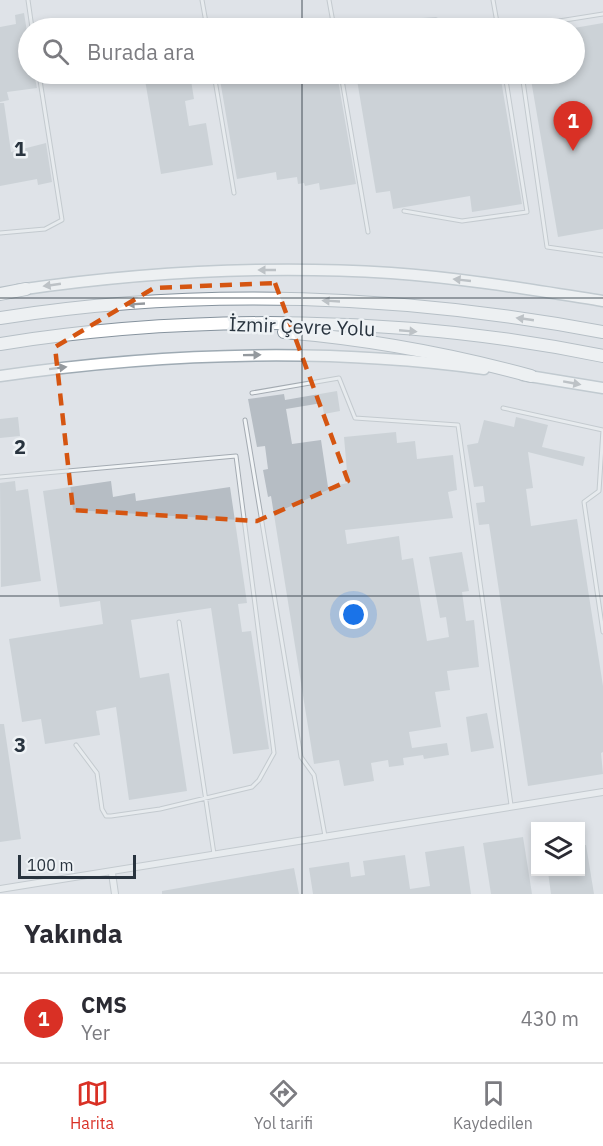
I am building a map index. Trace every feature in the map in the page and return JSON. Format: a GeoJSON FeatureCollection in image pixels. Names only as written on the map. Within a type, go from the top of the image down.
{"type":"FeatureCollection","features":[{"type":"Feature","properties":{"kind":"highway"},"geometry":{"type":"LineString","coordinates":[[0,293],[26,289]]}},
{"type":"Feature","properties":{"kind":"highway","name":"İzmir Çevre Yolu"},"geometry":{"type":"LineString","coordinates":[[0,318],[106,306],[234,300],[309,300],[468,311],[603,332]]}},
{"type":"Feature","properties":{"kind":"highway"},"geometry":{"type":"LineString","coordinates":[[202,324],[340,337],[469,359],[531,376]]}},
{"type":"Feature","properties":{"kind":"highway","name":"İzmir Çevre Yolu"},"geometry":{"type":"LineString","coordinates":[[0,344],[79,333],[202,324],[338,326],[465,335],[603,356]]}},
{"type":"Feature","properties":{"kind":"main road"},"geometry":{"type":"LineString","coordinates":[[26,289],[137,275],[323,270],[471,281],[603,301]]}},
{"type":"Feature","properties":{"kind":"main road"},"geometry":{"type":"LineString","coordinates":[[0,376],[124,360],[274,355],[366,358],[531,376],[603,388]]}},
{"type":"Feature","properties":{"kind":"street"},"geometry":{"type":"LineString","coordinates":[[0,890],[603,792]]}},
{"type":"Feature","properties":{"kind":"street"},"geometry":{"type":"LineString","coordinates":[[112,873],[115,894]]}},
{"type":"Feature","properties":{"kind":"lane"},"geometry":{"type":"LineString","coordinates":[[28,0],[31,18]]}},
{"type":"Feature","properties":{"kind":"lane"},"geometry":{"type":"LineString","coordinates":[[202,0],[205,18]]}},
{"type":"Feature","properties":{"kind":"lane"},"geometry":{"type":"LineString","coordinates":[[329,0],[332,18]]}},
{"type":"Feature","properties":{"kind":"lane"},"geometry":{"type":"LineString","coordinates":[[493,0],[496,18]]}},
{"type":"Feature","properties":{"kind":"lane"},"geometry":{"type":"LineString","coordinates":[[578,18],[603,14]]}},
{"type":"Feature","properties":{"kind":"lane"},"geometry":{"type":"LineString","coordinates":[[0,233],[45,229],[62,220],[41,84]]}},
{"type":"Feature","properties":{"kind":"lane"},"geometry":{"type":"LineString","coordinates":[[216,84],[234,193]]}},
{"type":"Feature","properties":{"kind":"lane"},"geometry":{"type":"LineString","coordinates":[[343,84],[368,231]]}},
{"type":"Feature","properties":{"kind":"lane"},"geometry":{"type":"LineString","coordinates":[[404,211],[462,221],[527,212],[507,84]]}},
{"type":"Feature","properties":{"kind":"lane"},"geometry":{"type":"LineString","coordinates":[[523,84],[547,247],[603,255]]}},
{"type":"Feature","properties":{"kind":"lane"},"geometry":{"type":"LineString","coordinates":[[252,393],[339,378],[355,417],[458,425],[511,807]]}},
{"type":"Feature","properties":{"kind":"lane"},"geometry":{"type":"LineString","coordinates":[[503,408],[603,430],[599,491],[584,502],[603,632]]}},
{"type":"Feature","properties":{"kind":"lane"},"geometry":{"type":"LineString","coordinates":[[245,420],[301,757],[314,775],[325,838]]}},
{"type":"Feature","properties":{"kind":"lane"},"geometry":{"type":"LineString","coordinates":[[0,477],[236,456],[274,753],[259,780],[252,787],[160,809],[106,816],[102,810],[97,773],[76,745]]}},
{"type":"Feature","properties":{"kind":"lane"},"geometry":{"type":"LineString","coordinates":[[179,622],[214,856]]}},
{"type":"Feature","properties":{"kind":"highlighted area"},"geometry":{"type":"Polygon","coordinates":[[[275,283],[348,481],[257,521],[73,510],[55,347],[154,288],[275,283]]]}},
{"type":"Feature","properties":{"kind":"building"},"geometry":{"type":"Polygon","coordinates":[[[24,13],[25,18],[18,18],[18,84],[36,84],[37,88],[7,92],[9,100],[0,102],[0,27],[16,24],[15,15],[24,13]]]}},
{"type":"Feature","properties":{"kind":"building"},"geometry":{"type":"Polygon","coordinates":[[[603,23],[603,229],[558,237],[532,84],[585,84],[585,26],[603,23]]]}},
{"type":"Feature","properties":{"kind":"building"},"geometry":{"type":"Polygon","coordinates":[[[146,84],[192,84],[194,99],[185,101],[189,126],[206,123],[213,165],[161,174],[146,84]]]}},
{"type":"Feature","properties":{"kind":"building"},"geometry":{"type":"Polygon","coordinates":[[[221,84],[339,84],[356,184],[320,190],[319,183],[305,186],[304,183],[298,184],[297,177],[277,180],[276,172],[237,179],[221,84]]]}},
{"type":"Feature","properties":{"kind":"building"},"geometry":{"type":"Polygon","coordinates":[[[358,84],[502,84],[522,204],[472,212],[470,196],[393,209],[390,191],[376,193],[358,84]]]}},
{"type":"Feature","properties":{"kind":"building"},"geometry":{"type":"Polygon","coordinates":[[[0,103],[4,103],[11,152],[46,143],[52,182],[38,185],[37,179],[0,186],[0,103]]]}},
{"type":"Feature","properties":{"kind":"building"},"geometry":{"type":"Polygon","coordinates":[[[337,391],[340,411],[324,414],[322,403],[286,409],[292,444],[321,440],[328,487],[348,483],[344,437],[396,432],[397,443],[415,441],[417,459],[453,455],[457,490],[448,492],[453,518],[345,530],[347,544],[399,536],[402,560],[413,558],[427,641],[449,637],[446,617],[440,618],[429,557],[462,552],[469,591],[462,592],[466,621],[474,620],[479,667],[447,671],[450,690],[435,692],[441,727],[409,732],[412,748],[447,743],[449,755],[424,759],[423,755],[403,758],[404,765],[389,767],[388,760],[371,763],[374,781],[344,786],[339,760],[314,764],[271,496],[268,497],[263,470],[268,469],[265,446],[257,447],[248,399],[284,394],[285,400],[337,391]]]}},
{"type":"Feature","properties":{"kind":"building"},"geometry":{"type":"Polygon","coordinates":[[[18,417],[20,436],[0,438],[0,419],[18,417]]]}},
{"type":"Feature","properties":{"kind":"building"},"geometry":{"type":"Polygon","coordinates":[[[516,417],[548,425],[542,447],[585,457],[583,466],[528,452],[533,488],[526,489],[531,526],[577,519],[603,686],[603,752],[601,753],[603,774],[528,786],[489,524],[479,525],[476,503],[485,502],[483,486],[474,487],[467,445],[478,443],[484,420],[514,427],[516,417]]]}},
{"type":"Feature","properties":{"kind":"building"},"geometry":{"type":"Polygon","coordinates":[[[15,481],[16,491],[28,489],[41,581],[1,587],[0,483],[15,481]]]}},
{"type":"Feature","properties":{"kind":"building"},"geometry":{"type":"Polygon","coordinates":[[[111,481],[113,497],[135,493],[136,501],[230,487],[247,603],[238,604],[242,632],[251,631],[269,749],[233,754],[211,608],[131,620],[140,678],[169,673],[187,791],[129,800],[116,707],[96,711],[100,735],[45,744],[41,719],[22,722],[9,639],[103,624],[100,601],[60,607],[43,491],[111,481]]]}},
{"type":"Feature","properties":{"kind":"building"},"geometry":{"type":"Polygon","coordinates":[[[487,713],[494,748],[471,752],[466,717],[487,713]]]}},
{"type":"Feature","properties":{"kind":"building"},"geometry":{"type":"Polygon","coordinates":[[[0,724],[4,724],[21,839],[0,842],[0,724]]]}},
{"type":"Feature","properties":{"kind":"building"},"geometry":{"type":"Polygon","coordinates":[[[523,837],[532,894],[491,894],[483,843],[523,837]]]}},
{"type":"Feature","properties":{"kind":"building"},"geometry":{"type":"Polygon","coordinates":[[[586,845],[594,894],[551,894],[549,876],[585,876],[586,845]]]}},
{"type":"Feature","properties":{"kind":"building"},"geometry":{"type":"Polygon","coordinates":[[[464,846],[471,894],[313,894],[309,868],[349,862],[351,877],[365,875],[363,861],[405,855],[410,889],[430,886],[425,852],[464,846]]]}},
{"type":"Feature","properties":{"kind":"building"},"geometry":{"type":"Polygon","coordinates":[[[294,868],[299,894],[162,894],[162,891],[294,868]]]}},
{"type":"Feature","properties":{"kind":"place","name":"CMS"},"geometry":{"type":"Point","coordinates":[573,151]}}]}
